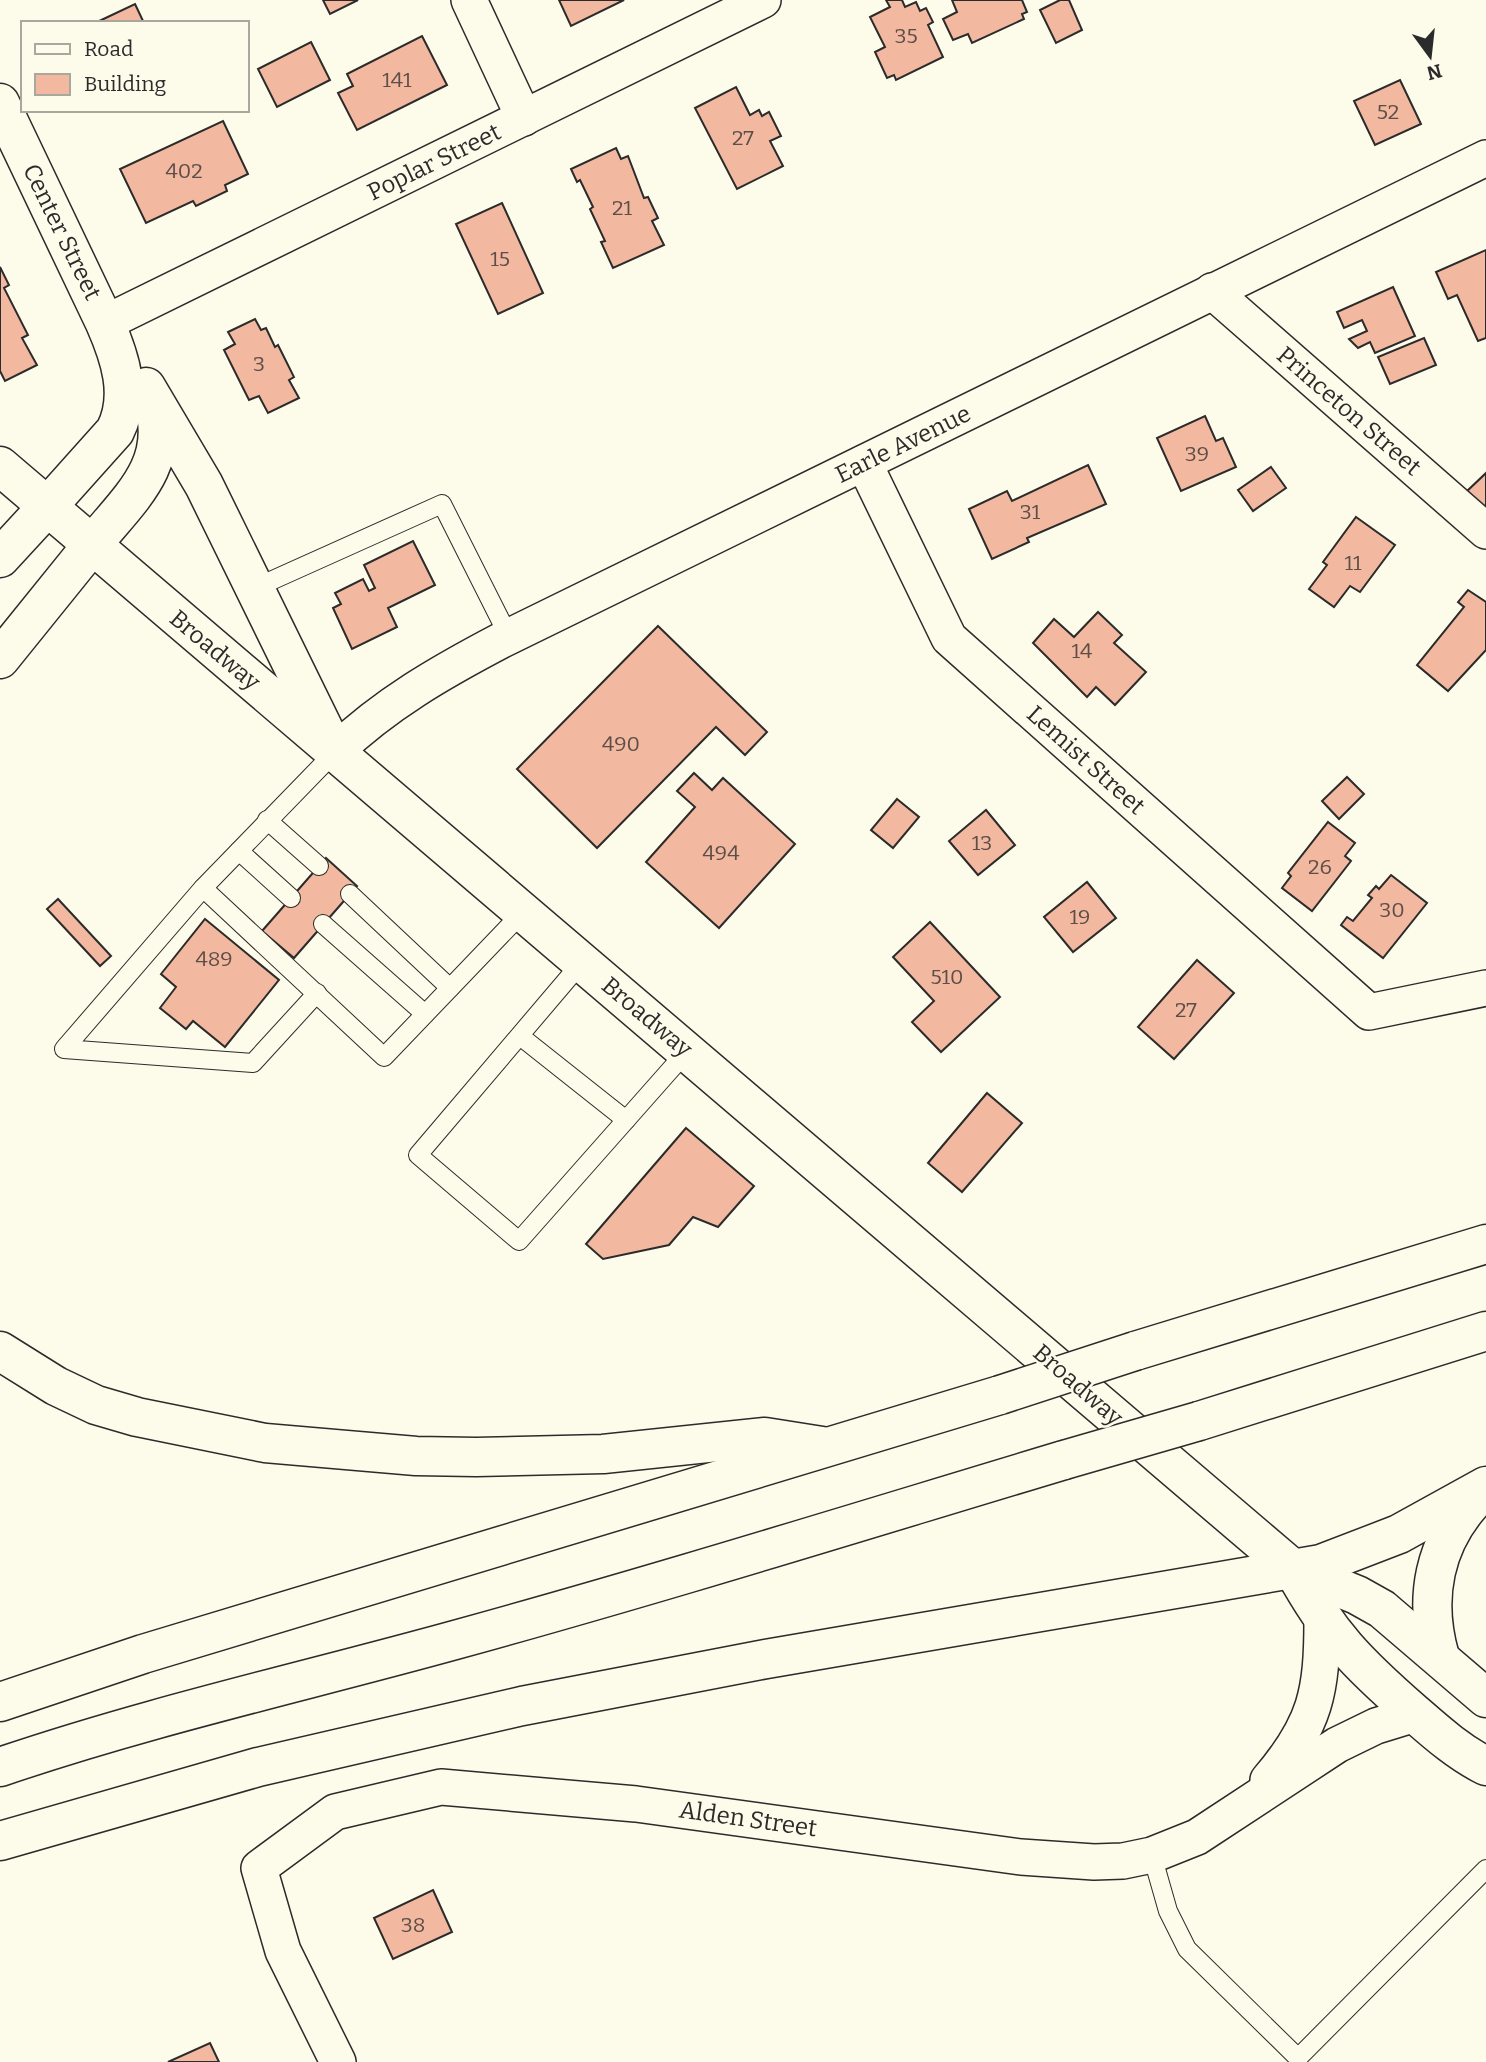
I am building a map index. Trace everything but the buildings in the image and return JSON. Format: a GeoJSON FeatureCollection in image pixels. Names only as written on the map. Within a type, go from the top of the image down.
{"type":"FeatureCollection","features":[{"type":"Feature","properties":{"kind":"main road","name":"Center Street"},"geometry":{"type":"LineString","coordinates":[[0,103],[106,323],[146,387],[158,422],[156,455],[144,479],[0,659]]}},
{"type":"Feature","properties":{"kind":"main road","name":"Center Street"},"geometry":{"type":"LineString","coordinates":[[0,558],[106,443],[122,418],[124,404],[121,370],[106,323]]}},
{"type":"Feature","properties":{"kind":"main road"},"geometry":{"type":"LineString","coordinates":[[146,387],[183,446],[335,752]]}},
{"type":"Feature","properties":{"kind":"main road","name":"Broadway"},"geometry":{"type":"LineString","coordinates":[[0,467],[1293,1569],[1374,1604],[1405,1626],[1486,1698]]}},
{"type":"Feature","properties":{"kind":"main road"},"geometry":{"type":"LineString","coordinates":[[0,1702],[120,1662],[831,1448],[1135,1351],[1486,1244]]}},
{"type":"Feature","properties":{"kind":"main road"},"geometry":{"type":"LineString","coordinates":[[0,1767],[195,1706],[453,1641],[665,1580],[1199,1421],[1486,1331]]}},
{"type":"Feature","properties":{"kind":"main road"},"geometry":{"type":"LineString","coordinates":[[0,1351],[56,1386],[96,1405],[137,1417],[265,1443],[416,1456],[476,1457],[603,1454],[765,1437],[831,1448]]}},
{"type":"Feature","properties":{"kind":"main road"},"geometry":{"type":"LineString","coordinates":[[0,1841],[257,1767],[522,1706],[766,1658],[1321,1564],[1372,1547],[1486,1488]]}},
{"type":"Feature","properties":{"kind":"main road"},"geometry":{"type":"LineString","coordinates":[[1440,1657],[1431,1602],[1438,1556],[1460,1515],[1486,1488]]}},
{"type":"Feature","properties":{"kind":"main road","name":"Broadway"},"geometry":{"type":"LineString","coordinates":[[1293,1569],[1322,1619],[1362,1668],[1445,1741],[1486,1766]]}},
{"type":"Feature","properties":{"kind":"street"},"geometry":{"type":"LineString","coordinates":[[469,0],[524,118]]}},
{"type":"Feature","properties":{"kind":"street","name":"Poplar Street"},"geometry":{"type":"LineString","coordinates":[[106,323],[763,0]]}},
{"type":"Feature","properties":{"kind":"street","name":"Earle Avenue"},"geometry":{"type":"LineString","coordinates":[[335,752],[379,712],[411,690],[509,637],[1486,158]]}},
{"type":"Feature","properties":{"kind":"street","name":"Princeton Street"},"geometry":{"type":"LineString","coordinates":[[1212,291],[1486,531]]}},
{"type":"Feature","properties":{"kind":"street","name":"Lemist Street"},"geometry":{"type":"LineString","coordinates":[[864,463],[949,638],[1369,1012],[1486,988]]}},
{"type":"Feature","properties":{"kind":"street","name":"Alden Street"},"geometry":{"type":"LineString","coordinates":[[1244,1805],[1288,1754],[1312,1715],[1320,1676],[1322,1619]]}},
{"type":"Feature","properties":{"kind":"street","name":"Alden Street"},"geometry":{"type":"LineString","coordinates":[[338,2062],[283,1951],[259,1868],[335,1812],[441,1787],[636,1804],[1057,1860],[1094,1862],[1152,1855],[1197,1837],[1356,1734],[1415,1714]]}},
{"type":"Feature","properties":{"kind":"lane"},"geometry":{"type":"LineString","coordinates":[[254,588],[442,504],[509,637]]}},
{"type":"Feature","properties":{"kind":"lane"},"geometry":{"type":"LineString","coordinates":[[317,993],[253,1063],[64,1049],[203,888],[335,752]]}},
{"type":"Feature","properties":{"kind":"lane"},"geometry":{"type":"LineString","coordinates":[[267,820],[319,866]]}},
{"type":"Feature","properties":{"kind":"lane"},"geometry":{"type":"LineString","coordinates":[[239,851],[291,898]]}},
{"type":"Feature","properties":{"kind":"lane"},"geometry":{"type":"LineString","coordinates":[[203,888],[384,1057],[523,912]]}},
{"type":"Feature","properties":{"kind":"lane"},"geometry":{"type":"LineString","coordinates":[[350,894],[450,988]]}},
{"type":"Feature","properties":{"kind":"lane"},"geometry":{"type":"LineString","coordinates":[[323,924],[425,1014]]}},
{"type":"Feature","properties":{"kind":"lane"},"geometry":{"type":"LineString","coordinates":[[582,962],[418,1155],[519,1241],[687,1051]]}},
{"type":"Feature","properties":{"kind":"lane"},"geometry":{"type":"LineString","coordinates":[[520,1035],[626,1119]]}},
{"type":"Feature","properties":{"kind":"lane"},"geometry":{"type":"LineString","coordinates":[[1152,1855],[1172,1921],[1187,1949],[1298,2058],[1486,1869]]}}]}
